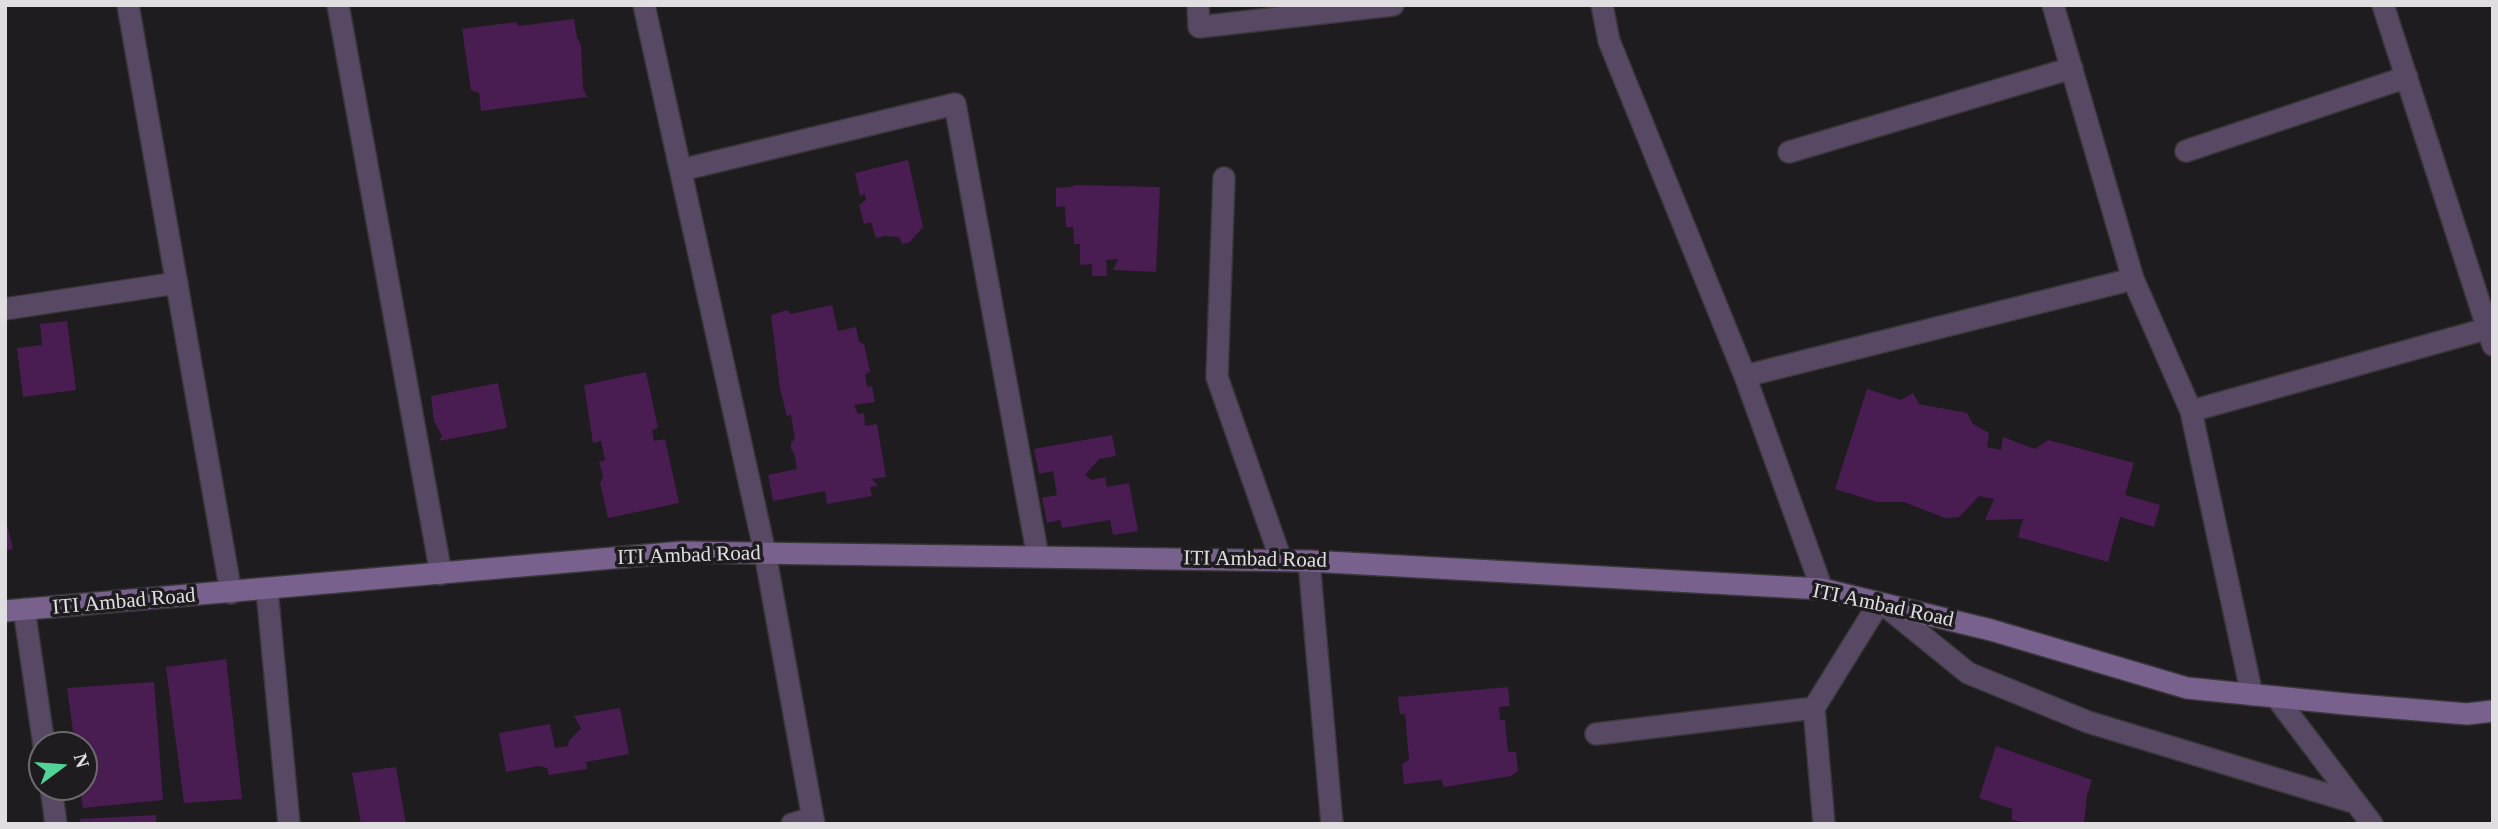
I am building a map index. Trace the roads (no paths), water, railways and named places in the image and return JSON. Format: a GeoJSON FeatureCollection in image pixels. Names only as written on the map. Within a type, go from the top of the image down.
{"type":"FeatureCollection","features":[{"type":"Feature","properties":{"kind":"street"},"geometry":{"type":"LineString","coordinates":[[128,5],[231,593]]}},
{"type":"Feature","properties":{"kind":"street"},"geometry":{"type":"LineString","coordinates":[[338,5],[441,573]]}},
{"type":"Feature","properties":{"kind":"street"},"geometry":{"type":"LineString","coordinates":[[645,5],[765,553],[813,821],[792,824]]}},
{"type":"Feature","properties":{"kind":"street"},"geometry":{"type":"LineString","coordinates":[[1198,5],[1199,27],[1393,5]]}},
{"type":"Feature","properties":{"kind":"street"},"geometry":{"type":"LineString","coordinates":[[1602,5],[1609,41],[1745,376],[1822,589]]}},
{"type":"Feature","properties":{"kind":"street"},"geometry":{"type":"LineString","coordinates":[[2053,5],[2133,279],[2191,411],[2252,695]]}},
{"type":"Feature","properties":{"kind":"street"},"geometry":{"type":"LineString","coordinates":[[2191,411],[2491,333],[2383,5]]}},
{"type":"Feature","properties":{"kind":"street"},"geometry":{"type":"LineString","coordinates":[[1789,152],[2072,68]]}},
{"type":"Feature","properties":{"kind":"street"},"geometry":{"type":"LineString","coordinates":[[2186,151],[2407,77]]}},
{"type":"Feature","properties":{"kind":"street"},"geometry":{"type":"LineString","coordinates":[[681,170],[955,104],[1038,557]]}},
{"type":"Feature","properties":{"kind":"street"},"geometry":{"type":"LineString","coordinates":[[1224,178],[1217,377],[1281,560]]}},
{"type":"Feature","properties":{"kind":"street"},"geometry":{"type":"LineString","coordinates":[[1745,376],[2133,279]]}},
{"type":"Feature","properties":{"kind":"street"},"geometry":{"type":"LineString","coordinates":[[5,310],[177,283]]}},
{"type":"Feature","properties":{"kind":"street","name":"ITI Ambad Road"},"geometry":{"type":"LineString","coordinates":[[15,610],[682,552],[1309,561],[1822,589],[1991,630],[2187,688],[2467,714],[2493,711]]}},
{"type":"Feature","properties":{"kind":"street"},"geometry":{"type":"LineString","coordinates":[[1309,561],[1332,824]]}},
{"type":"Feature","properties":{"kind":"street"},"geometry":{"type":"LineString","coordinates":[[267,590],[289,824]]}},
{"type":"Feature","properties":{"kind":"street"},"geometry":{"type":"LineString","coordinates":[[1824,824],[1814,708],[1881,603],[1968,673],[2088,722],[2356,803]]}},
{"type":"Feature","properties":{"kind":"street"},"geometry":{"type":"LineString","coordinates":[[15,610],[41,731]]}},
{"type":"Feature","properties":{"kind":"street"},"geometry":{"type":"LineString","coordinates":[[2276,697],[2372,824]]}},
{"type":"Feature","properties":{"kind":"street"},"geometry":{"type":"LineString","coordinates":[[1596,734],[1814,708]]}},
{"type":"Feature","properties":{"kind":"street"},"geometry":{"type":"LineString","coordinates":[[53,801],[56,824]]}}]}
